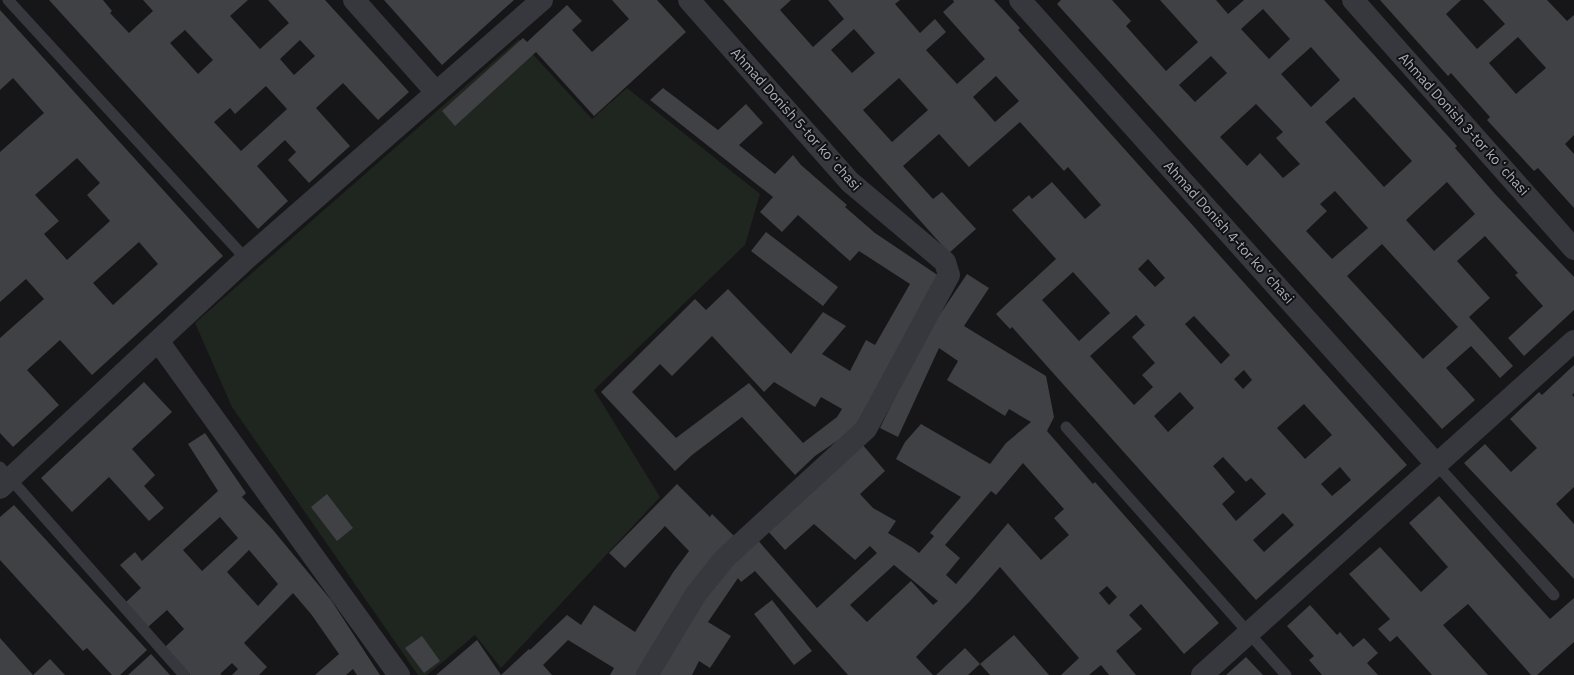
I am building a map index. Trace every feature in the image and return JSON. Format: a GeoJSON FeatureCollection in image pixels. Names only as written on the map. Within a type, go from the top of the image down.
{"type":"FeatureCollection","features":[{"type":"Feature","properties":{"kind":"street"},"geometry":{"type":"LineString","coordinates":[[354,0],[436,92]]}},
{"type":"Feature","properties":{"kind":"street"},"geometry":{"type":"LineString","coordinates":[[3,478],[158,341],[246,259],[542,0]]}},
{"type":"Feature","properties":{"kind":"street","name":"Ahmad Donish 5-tor koʻchasi"},"geometry":{"type":"LineString","coordinates":[[647,675],[696,594],[725,558],[866,429],[949,276],[945,262],[850,182],[689,0]]}},
{"type":"Feature","properties":{"kind":"street","name":"Ahmad Donish 4-tor koʻchasi"},"geometry":{"type":"LineString","coordinates":[[1020,0],[1437,465]]}},
{"type":"Feature","properties":{"kind":"street","name":"Ahmad Donish 3-tor koʻchasi"},"geometry":{"type":"LineString","coordinates":[[1353,0],[1574,249]]}},
{"type":"Feature","properties":{"kind":"street"},"geometry":{"type":"LineString","coordinates":[[158,341],[399,675]]}},
{"type":"Feature","properties":{"kind":"street"},"geometry":{"type":"LineString","coordinates":[[1202,675],[1574,341]]}},
{"type":"Feature","properties":{"kind":"lane"},"geometry":{"type":"LineString","coordinates":[[8,0],[246,259]]}},
{"type":"Feature","properties":{"kind":"lane"},"geometry":{"type":"LineString","coordinates":[[1066,427],[1286,675]]}},
{"type":"Feature","properties":{"kind":"lane"},"geometry":{"type":"LineString","coordinates":[[1437,465],[1554,595]]}},
{"type":"Feature","properties":{"kind":"lane"},"geometry":{"type":"LineString","coordinates":[[3,478],[184,675]]}},
{"type":"Feature","properties":{"kind":"shaded area"},"geometry":{"type":"Polygon","coordinates":[[[519,39],[592,119],[627,88],[760,194],[745,245],[594,390],[660,497],[501,668],[475,635],[427,675],[418,675],[232,407],[195,323],[519,39]]]}},
{"type":"Feature","properties":{"kind":"building"},"geometry":{"type":"Polygon","coordinates":[[[49,0],[103,0],[112,11],[110,13],[129,33],[153,11],[143,0],[248,0],[230,16],[260,49],[289,23],[268,0],[325,0],[409,92],[378,120],[343,83],[316,108],[350,146],[309,183],[288,160],[296,152],[285,140],[257,166],[288,201],[258,229],[49,0]],[[185,30],[170,43],[198,74],[213,60],[185,30]],[[300,40],[280,59],[294,75],[315,56],[300,40]],[[266,86],[235,114],[230,108],[214,122],[241,151],[287,109],[266,86]]]}},
{"type":"Feature","properties":{"kind":"building"},"geometry":{"type":"Polygon","coordinates":[[[384,0],[514,0],[442,65],[384,0]]]}},
{"type":"Feature","properties":{"kind":"building"},"geometry":{"type":"Polygon","coordinates":[[[612,0],[657,0],[686,32],[594,116],[536,52],[455,126],[442,111],[523,38],[527,42],[567,5],[582,21],[572,30],[592,52],[629,19],[612,0]]]}},
{"type":"Feature","properties":{"kind":"building"},"geometry":{"type":"Polygon","coordinates":[[[723,0],[791,0],[780,10],[813,47],[844,19],[828,0],[900,0],[895,4],[920,33],[935,19],[946,32],[926,50],[957,84],[985,59],[943,12],[954,2],[953,0],[994,0],[1020,28],[1018,30],[1407,465],[1256,600],[1012,327],[1010,329],[996,314],[1056,259],[1012,210],[1029,195],[1032,199],[1052,182],[1085,219],[1101,205],[1068,167],[1064,171],[1020,122],[969,167],[939,134],[903,166],[933,199],[942,192],[976,229],[949,253],[723,0]],[[854,29],[831,50],[852,73],[875,53],[854,29]],[[996,76],[973,97],[995,122],[1019,101],[996,76]],[[899,78],[863,110],[892,142],[928,110],[899,78]],[[1148,259],[1138,269],[1155,287],[1165,278],[1148,259]],[[1073,272],[1042,300],[1079,341],[1110,313],[1073,272]],[[1136,315],[1090,356],[1134,405],[1153,387],[1142,375],[1155,363],[1132,337],[1145,325],[1136,315]],[[1194,316],[1185,324],[1221,364],[1230,355],[1194,316]],[[1244,370],[1234,379],[1243,389],[1252,380],[1244,370]],[[1180,392],[1154,416],[1168,432],[1194,408],[1180,392]],[[1304,404],[1277,428],[1305,459],[1332,435],[1304,404]],[[1223,457],[1213,466],[1235,492],[1222,504],[1236,521],[1266,494],[1251,478],[1246,482],[1223,457]],[[1340,467],[1321,484],[1332,496],[1351,480],[1340,467]],[[1283,513],[1253,540],[1264,552],[1294,525],[1283,513]]]}},
{"type":"Feature","properties":{"kind":"building"},"geometry":{"type":"Polygon","coordinates":[[[1061,0],[1112,0],[1131,21],[1126,26],[1166,71],[1198,42],[1160,0],[1216,0],[1228,14],[1244,0],[1324,0],[1457,146],[1455,148],[1496,195],[1574,277],[1574,310],[1524,356],[1508,338],[1543,306],[1515,275],[1518,273],[1485,236],[1457,261],[1490,298],[1469,317],[1513,366],[1500,378],[1471,346],[1446,368],[1475,400],[1442,429],[1057,4],[1061,0]],[[1263,9],[1241,29],[1269,59],[1290,39],[1263,9]],[[1311,47],[1281,74],[1311,107],[1340,80],[1311,47]],[[1211,56],[1179,85],[1195,102],[1227,73],[1211,56]],[[1354,97],[1325,122],[1384,187],[1412,161],[1354,97]],[[1256,104],[1220,137],[1247,166],[1260,153],[1283,178],[1300,164],[1276,138],[1283,132],[1256,104]],[[1447,182],[1406,220],[1434,251],[1475,214],[1447,182]],[[1335,191],[1320,204],[1327,211],[1306,231],[1332,259],[1368,228],[1335,191]],[[1382,244],[1347,276],[1423,359],[1458,327],[1382,244]]]}},
{"type":"Feature","properties":{"kind":"building"},"geometry":{"type":"Polygon","coordinates":[[[1380,0],[1461,0],[1446,14],[1477,49],[1505,24],[1483,0],[1547,0],[1567,21],[1574,15],[1574,135],[1565,144],[1574,154],[1574,208],[1538,168],[1534,171],[1487,120],[1490,117],[1451,73],[1448,76],[1380,0]],[[1518,37],[1489,63],[1516,94],[1546,68],[1518,37]]]}},
{"type":"Feature","properties":{"kind":"building"},"geometry":{"type":"Polygon","coordinates":[[[0,10],[223,256],[92,375],[60,340],[27,370],[59,405],[13,447],[0,433],[0,338],[44,299],[26,279],[0,302],[0,152],[44,113],[13,78],[0,90],[0,10]],[[77,158],[35,195],[59,221],[44,234],[67,260],[110,221],[87,195],[100,183],[77,158]],[[139,242],[93,283],[113,305],[158,264],[139,242]]]}},
{"type":"Feature","properties":{"kind":"building"},"geometry":{"type":"Polygon","coordinates":[[[663,88],[718,130],[746,104],[763,123],[739,145],[775,174],[793,155],[801,165],[847,205],[845,207],[875,233],[939,276],[853,430],[815,456],[795,475],[742,417],[692,455],[675,471],[601,392],[695,299],[706,310],[728,289],[791,354],[823,312],[846,326],[822,354],[850,371],[866,340],[875,345],[910,284],[859,251],[850,261],[798,215],[782,232],[760,212],[773,197],[650,100],[663,88]],[[712,336],[672,376],[660,364],[632,392],[676,438],[749,383],[803,443],[837,417],[842,409],[821,397],[815,407],[774,382],[764,392],[712,336]]]}},
{"type":"Feature","properties":{"kind":"building"},"geometry":{"type":"Polygon","coordinates":[[[766,232],[838,287],[823,306],[751,251],[766,232]]]}},
{"type":"Feature","properties":{"kind":"building"},"geometry":{"type":"Polygon","coordinates":[[[967,274],[989,288],[964,326],[1046,376],[1054,417],[1047,431],[1093,484],[1095,482],[1219,623],[1184,654],[1141,604],[1129,615],[1142,629],[1116,651],[1136,675],[1109,675],[1101,665],[1089,675],[1061,675],[1079,658],[1000,567],[916,657],[933,675],[848,675],[755,571],[741,582],[738,578],[708,622],[731,636],[710,668],[699,661],[692,675],[658,675],[693,611],[756,538],[817,608],[877,553],[870,546],[855,560],[814,524],[785,550],[766,529],[862,444],[885,471],[860,494],[873,508],[896,521],[888,533],[919,553],[934,536],[930,533],[961,497],[896,459],[905,442],[921,424],[990,464],[1006,443],[1031,422],[1009,409],[1005,416],[947,380],[958,361],[939,348],[898,437],[880,428],[924,338],[967,274]],[[1023,463],[996,495],[991,491],[945,545],[960,558],[946,575],[956,584],[1008,523],[1041,560],[1069,535],[1054,518],[1064,509],[1023,463]],[[894,565],[850,605],[867,622],[911,581],[933,605],[938,601],[894,565]],[[1107,586],[1099,593],[1109,605],[1117,597],[1107,586]]]}},
{"type":"Feature","properties":{"kind":"building"},"geometry":{"type":"Polygon","coordinates":[[[1574,365],[1574,393],[1572,395],[1574,397],[1574,487],[1556,504],[1574,524],[1574,579],[1464,463],[1485,444],[1511,472],[1537,448],[1510,419],[1539,392],[1542,395],[1574,365]]]}},
{"type":"Feature","properties":{"kind":"building"},"geometry":{"type":"Polygon","coordinates":[[[144,382],[172,412],[132,449],[155,475],[144,486],[164,508],[149,521],[109,477],[72,512],[41,478],[144,382]]]}},
{"type":"Feature","properties":{"kind":"building"},"geometry":{"type":"Polygon","coordinates":[[[205,433],[246,493],[242,497],[273,530],[331,600],[380,675],[357,675],[353,669],[346,675],[315,675],[339,654],[311,614],[293,593],[244,643],[267,667],[259,675],[232,675],[238,669],[232,663],[220,674],[222,675],[190,675],[165,647],[184,629],[167,610],[148,627],[126,602],[141,588],[120,565],[135,552],[142,561],[218,491],[188,444],[205,433]],[[220,517],[183,550],[202,571],[238,538],[220,517]],[[249,550],[227,572],[258,606],[278,584],[249,550]]]}},
{"type":"Feature","properties":{"kind":"building"},"geometry":{"type":"Polygon","coordinates":[[[677,484],[710,517],[712,514],[735,537],[637,675],[610,675],[614,668],[568,640],[543,665],[552,675],[501,675],[567,615],[581,625],[594,605],[635,632],[689,551],[665,526],[625,568],[609,553],[677,484]]]}},
{"type":"Feature","properties":{"kind":"building"},"geometry":{"type":"Polygon","coordinates":[[[327,494],[353,528],[337,541],[311,507],[327,494]]]}},
{"type":"Feature","properties":{"kind":"building"},"geometry":{"type":"Polygon","coordinates":[[[1439,496],[1550,619],[1574,598],[1574,642],[1537,675],[1531,675],[1468,604],[1443,625],[1488,675],[1432,675],[1397,636],[1390,642],[1378,629],[1390,619],[1349,574],[1380,547],[1421,592],[1448,567],[1409,523],[1439,496]]]}},
{"type":"Feature","properties":{"kind":"building"},"geometry":{"type":"Polygon","coordinates":[[[14,505],[147,650],[120,675],[112,675],[87,648],[83,651],[0,560],[0,517],[14,505]]]}},
{"type":"Feature","properties":{"kind":"building"},"geometry":{"type":"Polygon","coordinates":[[[772,600],[812,651],[794,665],[754,614],[772,600]]]}},
{"type":"Feature","properties":{"kind":"building"},"geometry":{"type":"Polygon","coordinates":[[[1310,605],[1337,635],[1340,632],[1353,647],[1364,638],[1378,653],[1367,663],[1378,675],[1322,675],[1309,660],[1314,656],[1287,626],[1310,605]]]}},
{"type":"Feature","properties":{"kind":"building"},"geometry":{"type":"Polygon","coordinates":[[[1014,635],[1049,675],[990,675],[980,664],[1014,635]]]}},
{"type":"Feature","properties":{"kind":"building"},"geometry":{"type":"Polygon","coordinates":[[[422,636],[440,661],[424,673],[405,648],[422,636]]]}},
{"type":"Feature","properties":{"kind":"building"},"geometry":{"type":"Polygon","coordinates":[[[0,638],[33,675],[0,675],[0,638]]]}},
{"type":"Feature","properties":{"kind":"building"},"geometry":{"type":"Polygon","coordinates":[[[477,640],[501,675],[436,675],[477,640]]]}},
{"type":"Feature","properties":{"kind":"building"},"geometry":{"type":"Polygon","coordinates":[[[965,648],[980,664],[968,675],[936,675],[965,648]]]}},
{"type":"Feature","properties":{"kind":"building"},"geometry":{"type":"Polygon","coordinates":[[[151,654],[170,675],[128,675],[151,654]]]}},
{"type":"Feature","properties":{"kind":"building"},"geometry":{"type":"Polygon","coordinates":[[[1246,657],[1263,675],[1226,675],[1246,657]]]}},
{"type":"Feature","properties":{"kind":"building"},"geometry":{"type":"Polygon","coordinates":[[[50,659],[65,675],[33,675],[50,659]]]}}]}
